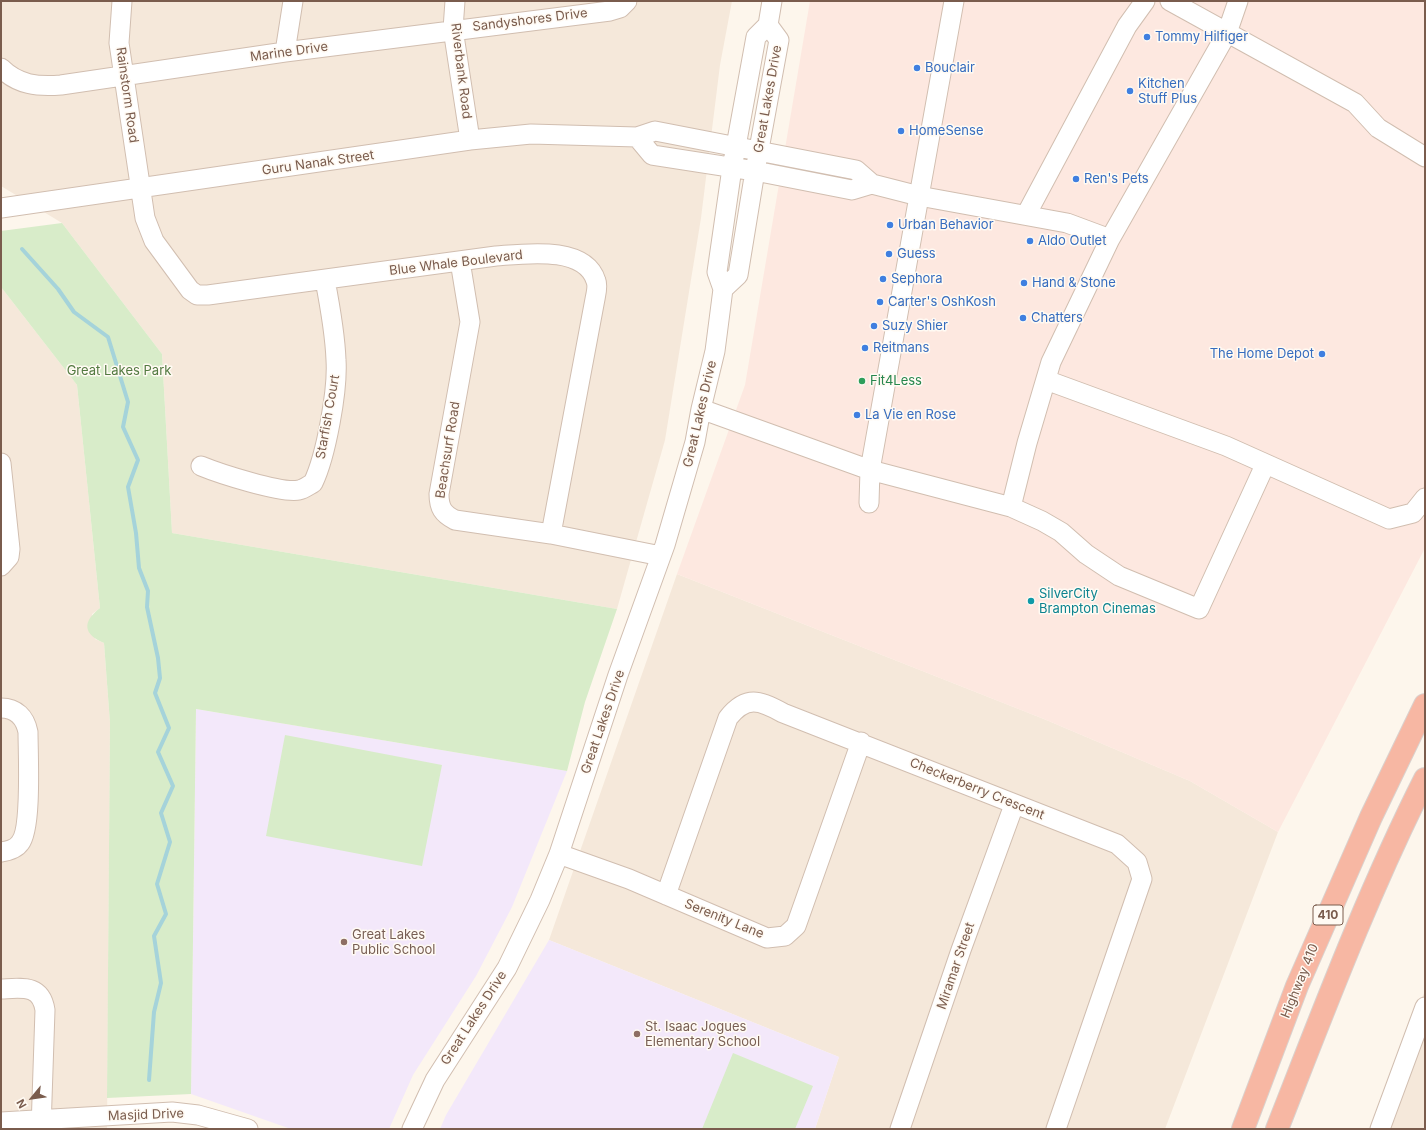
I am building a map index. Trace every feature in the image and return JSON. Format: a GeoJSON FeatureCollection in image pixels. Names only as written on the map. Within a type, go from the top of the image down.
{"type":"FeatureCollection","features":[{"type":"Feature","properties":{"kind":"highway","name":"Highway 410"},"geometry":{"type":"LineString","coordinates":[[1244,1129],[1297,986],[1371,817],[1425,706]]}},
{"type":"Feature","properties":{"kind":"highway","name":"410"},"geometry":{"type":"LineString","coordinates":[[1277,1129],[1346,954],[1410,808],[1425,779]]}},
{"type":"Feature","properties":{"kind":"street","name":"Rainstorm Road"},"geometry":{"type":"LineString","coordinates":[[122,1],[119,43],[125,75],[140,189]]}},
{"type":"Feature","properties":{"kind":"street"},"geometry":{"type":"LineString","coordinates":[[285,52],[293,1]]}},
{"type":"Feature","properties":{"kind":"street","name":"Riverbank Road"},"geometry":{"type":"LineString","coordinates":[[455,1],[453,30],[470,140]]}},
{"type":"Feature","properties":{"kind":"street","name":"Sandyshores Drive"},"geometry":{"type":"LineString","coordinates":[[453,30],[610,11],[620,8],[627,1]]}},
{"type":"Feature","properties":{"kind":"street","name":"Great Lakes Drive"},"geometry":{"type":"LineString","coordinates":[[412,1129],[435,1080],[506,968],[540,900],[559,854],[660,556],[695,442],[700,409],[715,351],[723,289],[716,272],[732,168],[756,37],[768,25],[772,1]]}},
{"type":"Feature","properties":{"kind":"street"},"geometry":{"type":"LineString","coordinates":[[869,503],[870,470],[954,1]]}},
{"type":"Feature","properties":{"kind":"street"},"geometry":{"type":"LineString","coordinates":[[1026,215],[1127,26],[1144,1]]}},
{"type":"Feature","properties":{"kind":"street"},"geometry":{"type":"LineString","coordinates":[[1170,1],[1355,103],[1367,114],[1378,128],[1425,157]]}},
{"type":"Feature","properties":{"kind":"street"},"geometry":{"type":"LineString","coordinates":[[1011,507],[1027,443],[1051,362],[1110,239],[1227,33],[1238,1]]}},
{"type":"Feature","properties":{"kind":"street","name":"Great Lakes Drive"},"geometry":{"type":"LineString","coordinates":[[723,289],[738,275],[779,40],[768,25]]}},
{"type":"Feature","properties":{"kind":"street","name":"Marine Drive"},"geometry":{"type":"LineString","coordinates":[[1,68],[7,74],[23,83],[42,86],[92,81],[285,52],[453,30]]}},
{"type":"Feature","properties":{"kind":"street","name":"Guru Nanak Street"},"geometry":{"type":"LineString","coordinates":[[1,208],[470,140],[531,134],[637,136],[655,131],[856,170],[872,184]]}},
{"type":"Feature","properties":{"kind":"street"},"geometry":{"type":"LineString","coordinates":[[637,136],[652,155],[755,171],[852,190],[872,184],[919,196],[1067,223],[1110,239]]}},
{"type":"Feature","properties":{"kind":"street","name":"Blue Whale Boulevard"},"geometry":{"type":"LineString","coordinates":[[140,189],[145,218],[154,240],[190,290],[197,295],[208,295],[325,280],[502,255],[554,254],[579,260],[586,265],[596,281],[595,299],[551,534]]}},
{"type":"Feature","properties":{"kind":"street","name":"Beachsurf Road"},"geometry":{"type":"LineString","coordinates":[[460,261],[470,322],[439,494],[439,504],[444,514],[456,520],[551,534],[660,556]]}},
{"type":"Feature","properties":{"kind":"street","name":"Starfish Court"},"geometry":{"type":"LineString","coordinates":[[201,466],[221,474],[277,489],[299,490],[313,483],[324,451],[336,375],[336,360],[325,280]]}},
{"type":"Feature","properties":{"kind":"street"},"geometry":{"type":"LineString","coordinates":[[1046,380],[1226,446],[1265,465],[1389,519],[1413,513],[1425,498]]}},
{"type":"Feature","properties":{"kind":"street"},"geometry":{"type":"LineString","coordinates":[[700,409],[870,470],[1011,507],[1042,521],[1061,532],[1086,554],[1119,576],[1199,609],[1265,465]]}},
{"type":"Feature","properties":{"kind":"street"},"geometry":{"type":"LineString","coordinates":[[1,463],[10,549],[9,557],[1,566]]}},
{"type":"Feature","properties":{"kind":"street","name":"Checkerberry Crescent"},"geometry":{"type":"LineString","coordinates":[[666,894],[728,718],[735,709],[746,702],[758,701],[1014,805],[1117,844],[1137,862],[1142,879],[1056,1129]]}},
{"type":"Feature","properties":{"kind":"street"},"geometry":{"type":"LineString","coordinates":[[1,708],[13,710],[19,714],[24,720],[28,732],[27,814],[24,837],[20,844],[13,849],[1,852]]}},
{"type":"Feature","properties":{"kind":"street","name":"Serenity Lane"},"geometry":{"type":"LineString","coordinates":[[559,854],[666,894],[767,938],[785,936],[796,926],[861,742]]}},
{"type":"Feature","properties":{"kind":"street","name":"Miramar Street"},"geometry":{"type":"LineString","coordinates":[[900,1129],[961,950],[1014,805]]}},
{"type":"Feature","properties":{"kind":"street"},"geometry":{"type":"LineString","coordinates":[[1,989],[26,988],[33,990],[44,1002],[41,1125]]}},
{"type":"Feature","properties":{"kind":"street"},"geometry":{"type":"LineString","coordinates":[[1380,1129],[1425,1007]]}},
{"type":"Feature","properties":{"kind":"street","name":"Masjid Drive"},"geometry":{"type":"LineString","coordinates":[[1,1122],[41,1125],[172,1112],[198,1115],[248,1129]]}},
{"type":"Feature","properties":{"kind":"shaded area"},"geometry":{"type":"Polygon","coordinates":[[[1,1],[732,1],[720,65],[701,218],[665,440],[617,609],[172,533],[162,354],[62,223],[1,186],[1,1]]]}},
{"type":"Feature","properties":{"kind":"shaded area"},"geometry":{"type":"Polygon","coordinates":[[[810,1],[1425,1],[1425,548],[1278,832],[1190,781],[1044,719],[677,574],[745,385],[810,1]]]}},
{"type":"Feature","properties":{"kind":"shaded area"},"geometry":{"type":"Polygon","coordinates":[[[1,287],[77,385],[100,608],[92,614],[95,639],[104,643],[110,723],[107,1129],[1,1129],[1,287]]]}},
{"type":"Feature","properties":{"kind":"shaded area"},"geometry":{"type":"Polygon","coordinates":[[[677,574],[1044,719],[1190,781],[1278,832],[1165,1129],[815,1129],[839,1057],[549,940],[677,574]]]}},
{"type":"Feature","properties":{"kind":"shaded area","name":"Great Lakes Public School"},"geometry":{"type":"Polygon","coordinates":[[[196,709],[567,771],[512,907],[476,976],[413,1075],[389,1129],[291,1129],[191,1094],[196,709]]]}},
{"type":"Feature","properties":{"kind":"shaded area","name":"St. Isaac Jogues Elementary School"},"geometry":{"type":"Polygon","coordinates":[[[549,940],[839,1057],[815,1129],[440,1129],[446,1115],[549,940]]]}},
{"type":"Feature","properties":{"kind":"shaded area"},"geometry":{"type":"Polygon","coordinates":[[[1425,991],[1425,1129],[1374,1129],[1412,1019],[1425,991]]]}},
{"type":"Feature","properties":{"kind":"green space","name":"Great Lakes Park"},"geometry":{"type":"Polygon","coordinates":[[[62,223],[162,354],[172,533],[617,609],[585,702],[567,771],[196,709],[191,1094],[107,1098],[110,723],[104,643],[92,636],[87,627],[90,618],[100,608],[77,385],[1,287],[1,231],[62,223]]]}},
{"type":"Feature","properties":{"kind":"green space"},"geometry":{"type":"Polygon","coordinates":[[[285,735],[442,765],[422,866],[266,836],[285,735]]]}},
{"type":"Feature","properties":{"kind":"green space"},"geometry":{"type":"Polygon","coordinates":[[[733,1053],[813,1086],[795,1129],[702,1129],[733,1053]]]}},
{"type":"Feature","properties":{"kind":"waterway"},"geometry":{"type":"LineString","coordinates":[[22,249],[58,289],[74,312],[108,337],[128,402],[123,427],[138,460],[128,487],[136,533],[139,568],[148,591],[147,607],[158,658],[160,678],[155,693],[169,728],[158,752],[173,786],[161,813],[170,842],[157,884],[166,914],[154,936],[161,983],[154,1012],[149,1080]]}},
{"type":"Feature","properties":{"kind":"place","name":"Tommy Hilfiger"},"geometry":{"type":"Point","coordinates":[1147,37]}},
{"type":"Feature","properties":{"kind":"place","name":"Bouclair"},"geometry":{"type":"Point","coordinates":[917,68]}},
{"type":"Feature","properties":{"kind":"place","name":"Kitchen Stuff Plus"},"geometry":{"type":"Point","coordinates":[1130,91]}},
{"type":"Feature","properties":{"kind":"place","name":"HomeSense"},"geometry":{"type":"Point","coordinates":[901,131]}},
{"type":"Feature","properties":{"kind":"place","name":"Ren's Pets"},"geometry":{"type":"Point","coordinates":[1076,179]}},
{"type":"Feature","properties":{"kind":"place","name":"Urban Behavior"},"geometry":{"type":"Point","coordinates":[890,225]}},
{"type":"Feature","properties":{"kind":"place","name":"Aldo Outlet"},"geometry":{"type":"Point","coordinates":[1030,241]}},
{"type":"Feature","properties":{"kind":"place","name":"Guess"},"geometry":{"type":"Point","coordinates":[889,254]}},
{"type":"Feature","properties":{"kind":"place","name":"Sephora"},"geometry":{"type":"Point","coordinates":[883,279]}},
{"type":"Feature","properties":{"kind":"place","name":"Hand & Stone"},"geometry":{"type":"Point","coordinates":[1024,283]}},
{"type":"Feature","properties":{"kind":"place","name":"Carter's OshKosh"},"geometry":{"type":"Point","coordinates":[880,302]}},
{"type":"Feature","properties":{"kind":"place","name":"Chatters"},"geometry":{"type":"Point","coordinates":[1023,318]}},
{"type":"Feature","properties":{"kind":"place","name":"Suzy Shier"},"geometry":{"type":"Point","coordinates":[874,326]}},
{"type":"Feature","properties":{"kind":"place","name":"Reitmans"},"geometry":{"type":"Point","coordinates":[865,348]}},
{"type":"Feature","properties":{"kind":"place","name":"The Home Depot"},"geometry":{"type":"Point","coordinates":[1322,354]}},
{"type":"Feature","properties":{"kind":"place","name":"Fit4Less"},"geometry":{"type":"Point","coordinates":[862,381]}},
{"type":"Feature","properties":{"kind":"place","name":"La Vie en Rose"},"geometry":{"type":"Point","coordinates":[857,415]}},
{"type":"Feature","properties":{"kind":"place","name":"SilverCity Brampton Cinemas"},"geometry":{"type":"Point","coordinates":[1031,601]}},
{"type":"Feature","properties":{"kind":"place","name":"Great Lakes Public School"},"geometry":{"type":"Point","coordinates":[344,942]}},
{"type":"Feature","properties":{"kind":"place","name":"St. Isaac Jogues Elementary School"},"geometry":{"type":"Point","coordinates":[637,1034]}}]}
